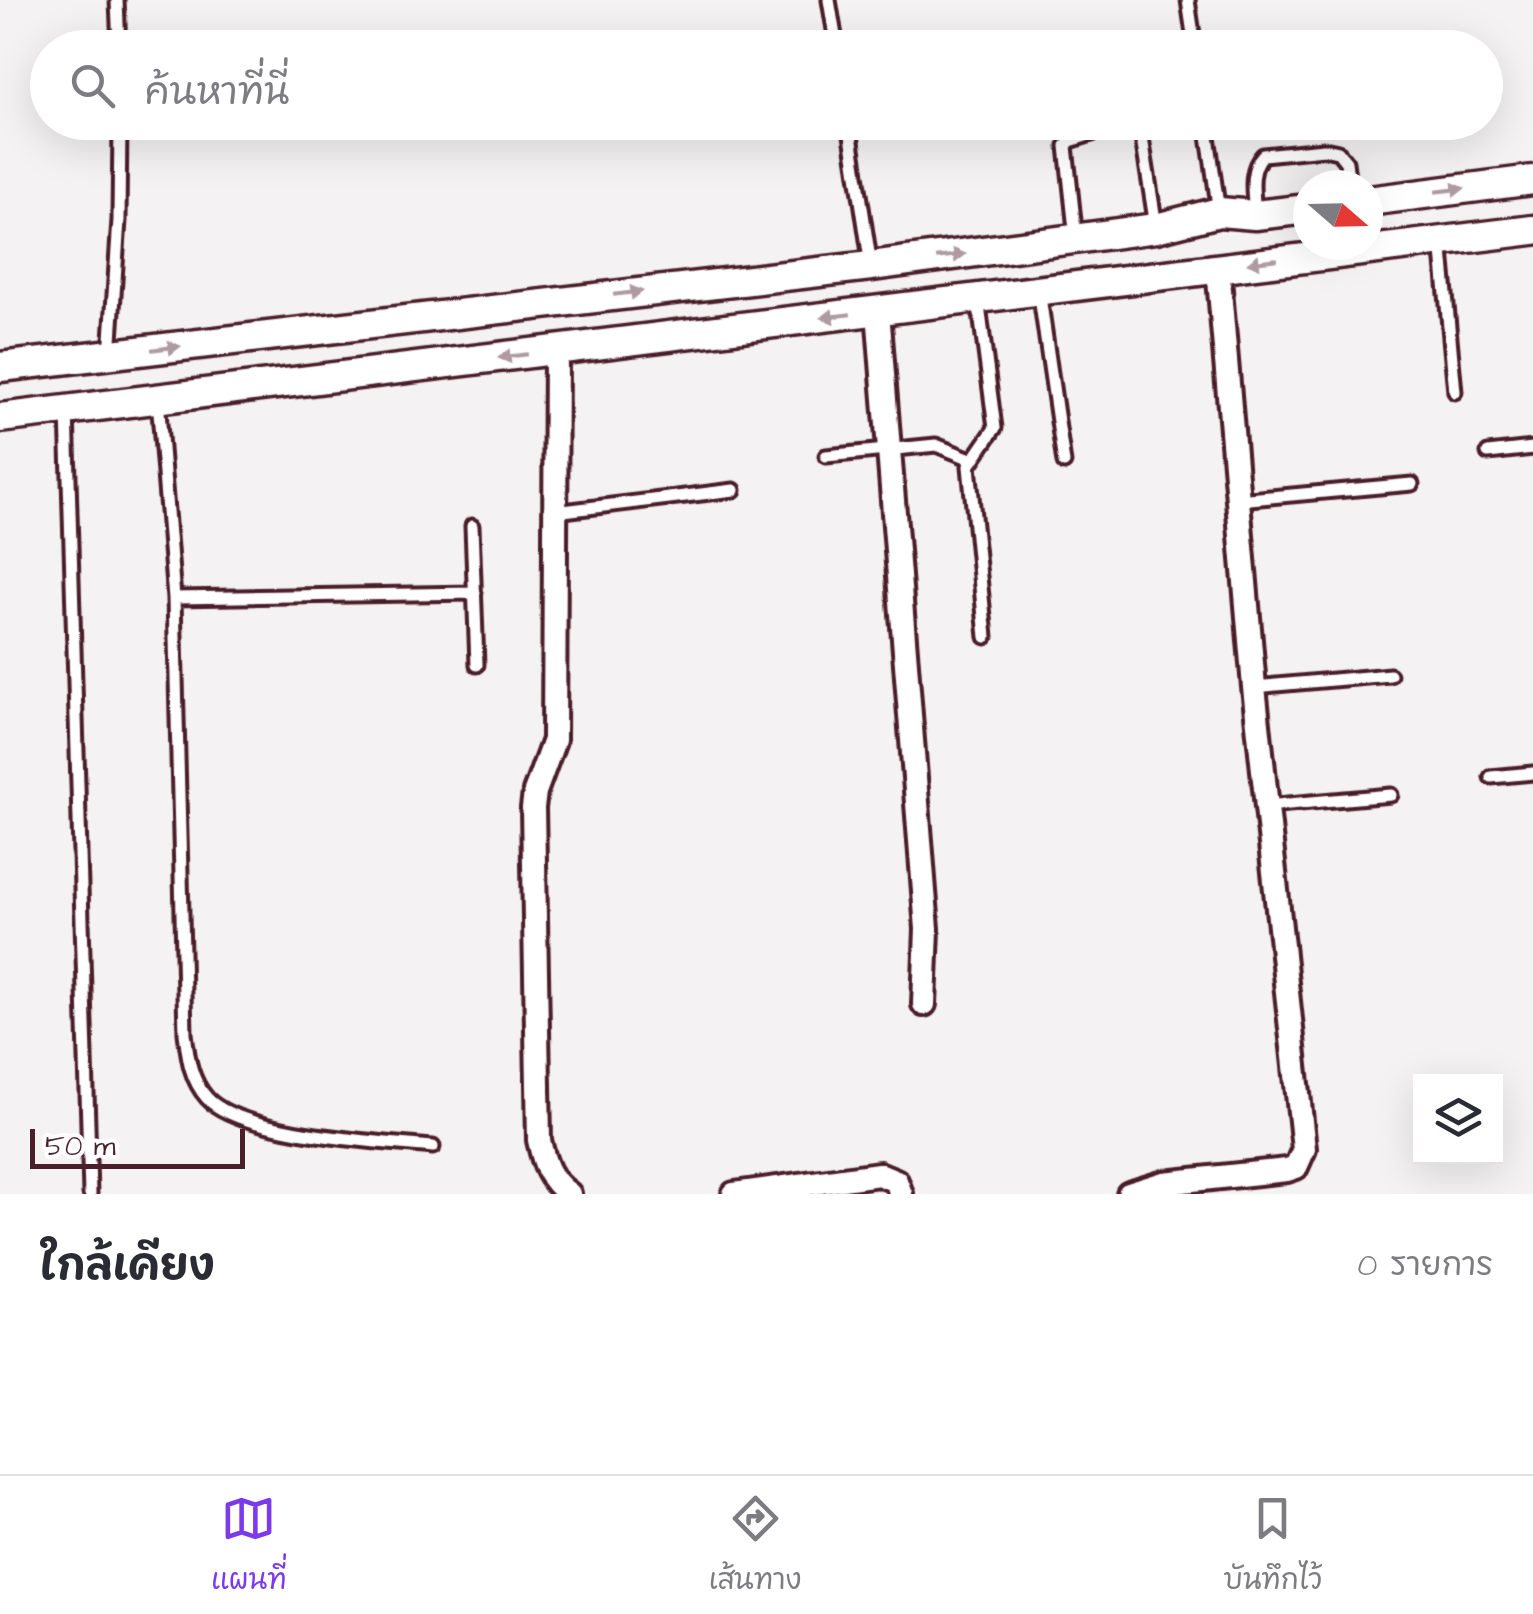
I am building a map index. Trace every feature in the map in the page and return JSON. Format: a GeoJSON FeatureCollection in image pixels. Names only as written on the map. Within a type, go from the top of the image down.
{"type":"FeatureCollection","features":[{"type":"Feature","properties":{"kind":"street"},"geometry":{"type":"LineString","coordinates":[[1383,199],[1533,180]]}},
{"type":"Feature","properties":{"kind":"street"},"geometry":{"type":"LineString","coordinates":[[0,367],[871,266],[1156,228],[1219,212],[1255,216],[1293,211]]}},
{"type":"Feature","properties":{"kind":"street"},"geometry":{"type":"LineString","coordinates":[[0,418],[1533,230]]}},
{"type":"Feature","properties":{"kind":"street"},"geometry":{"type":"LineString","coordinates":[[1129,1194],[1164,1183],[1296,1167],[1301,1160],[1304,1134],[1254,688],[1218,266]]}},
{"type":"Feature","properties":{"kind":"street"},"geometry":{"type":"LineString","coordinates":[[878,310],[927,929],[924,1004]]}},
{"type":"Feature","properties":{"kind":"street"},"geometry":{"type":"LineString","coordinates":[[556,351],[554,740],[535,792],[533,844],[539,1140],[545,1167],[558,1190]]}},
{"type":"Feature","properties":{"kind":"street"},"geometry":{"type":"LineString","coordinates":[[734,1194],[879,1174],[896,1181],[900,1194]]}},
{"type":"Feature","properties":{"kind":"lane"},"geometry":{"type":"LineString","coordinates":[[117,0],[118,30]]}},
{"type":"Feature","properties":{"kind":"lane"},"geometry":{"type":"LineString","coordinates":[[829,0],[834,30]]}},
{"type":"Feature","properties":{"kind":"lane"},"geometry":{"type":"LineString","coordinates":[[1188,0],[1192,30]]}},
{"type":"Feature","properties":{"kind":"lane"},"geometry":{"type":"LineString","coordinates":[[110,355],[120,140]]}},
{"type":"Feature","properties":{"kind":"lane"},"geometry":{"type":"LineString","coordinates":[[851,140],[871,266]]}},
{"type":"Feature","properties":{"kind":"lane"},"geometry":{"type":"LineString","coordinates":[[1074,140],[1066,146],[1076,239]]}},
{"type":"Feature","properties":{"kind":"lane"},"geometry":{"type":"LineString","coordinates":[[1142,140],[1156,228]]}},
{"type":"Feature","properties":{"kind":"lane"},"geometry":{"type":"LineString","coordinates":[[1209,140],[1219,212]]}},
{"type":"Feature","properties":{"kind":"lane"},"geometry":{"type":"LineString","coordinates":[[1255,216],[1252,174],[1263,155],[1324,149],[1338,152],[1347,170]]}},
{"type":"Feature","properties":{"kind":"lane"},"geometry":{"type":"LineString","coordinates":[[1442,240],[1455,392]]}},
{"type":"Feature","properties":{"kind":"lane"},"geometry":{"type":"LineString","coordinates":[[1039,290],[1064,463]]}},
{"type":"Feature","properties":{"kind":"lane"},"geometry":{"type":"LineString","coordinates":[[978,298],[995,428],[988,442],[971,459],[968,474],[986,636]]}},
{"type":"Feature","properties":{"kind":"lane"},"geometry":{"type":"LineString","coordinates":[[158,399],[174,598],[185,1032],[190,1068],[210,1102],[236,1116],[343,1139],[433,1147]]}},
{"type":"Feature","properties":{"kind":"lane"},"geometry":{"type":"LineString","coordinates":[[67,410],[90,1194]]}},
{"type":"Feature","properties":{"kind":"lane"},"geometry":{"type":"LineString","coordinates":[[826,456],[936,445],[971,459]]}},
{"type":"Feature","properties":{"kind":"lane"},"geometry":{"type":"LineString","coordinates":[[1488,452],[1533,448]]}},
{"type":"Feature","properties":{"kind":"lane"},"geometry":{"type":"LineString","coordinates":[[1238,500],[1412,484]]}},
{"type":"Feature","properties":{"kind":"lane"},"geometry":{"type":"LineString","coordinates":[[554,512],[734,490]]}},
{"type":"Feature","properties":{"kind":"lane"},"geometry":{"type":"LineString","coordinates":[[472,526],[478,665]]}},
{"type":"Feature","properties":{"kind":"lane"},"geometry":{"type":"LineString","coordinates":[[174,598],[474,594]]}},
{"type":"Feature","properties":{"kind":"lane"},"geometry":{"type":"LineString","coordinates":[[1254,688],[1390,676]]}},
{"type":"Feature","properties":{"kind":"lane"},"geometry":{"type":"LineString","coordinates":[[1491,777],[1533,772]]}},
{"type":"Feature","properties":{"kind":"lane"},"geometry":{"type":"LineString","coordinates":[[1266,806],[1391,795]]}}]}
